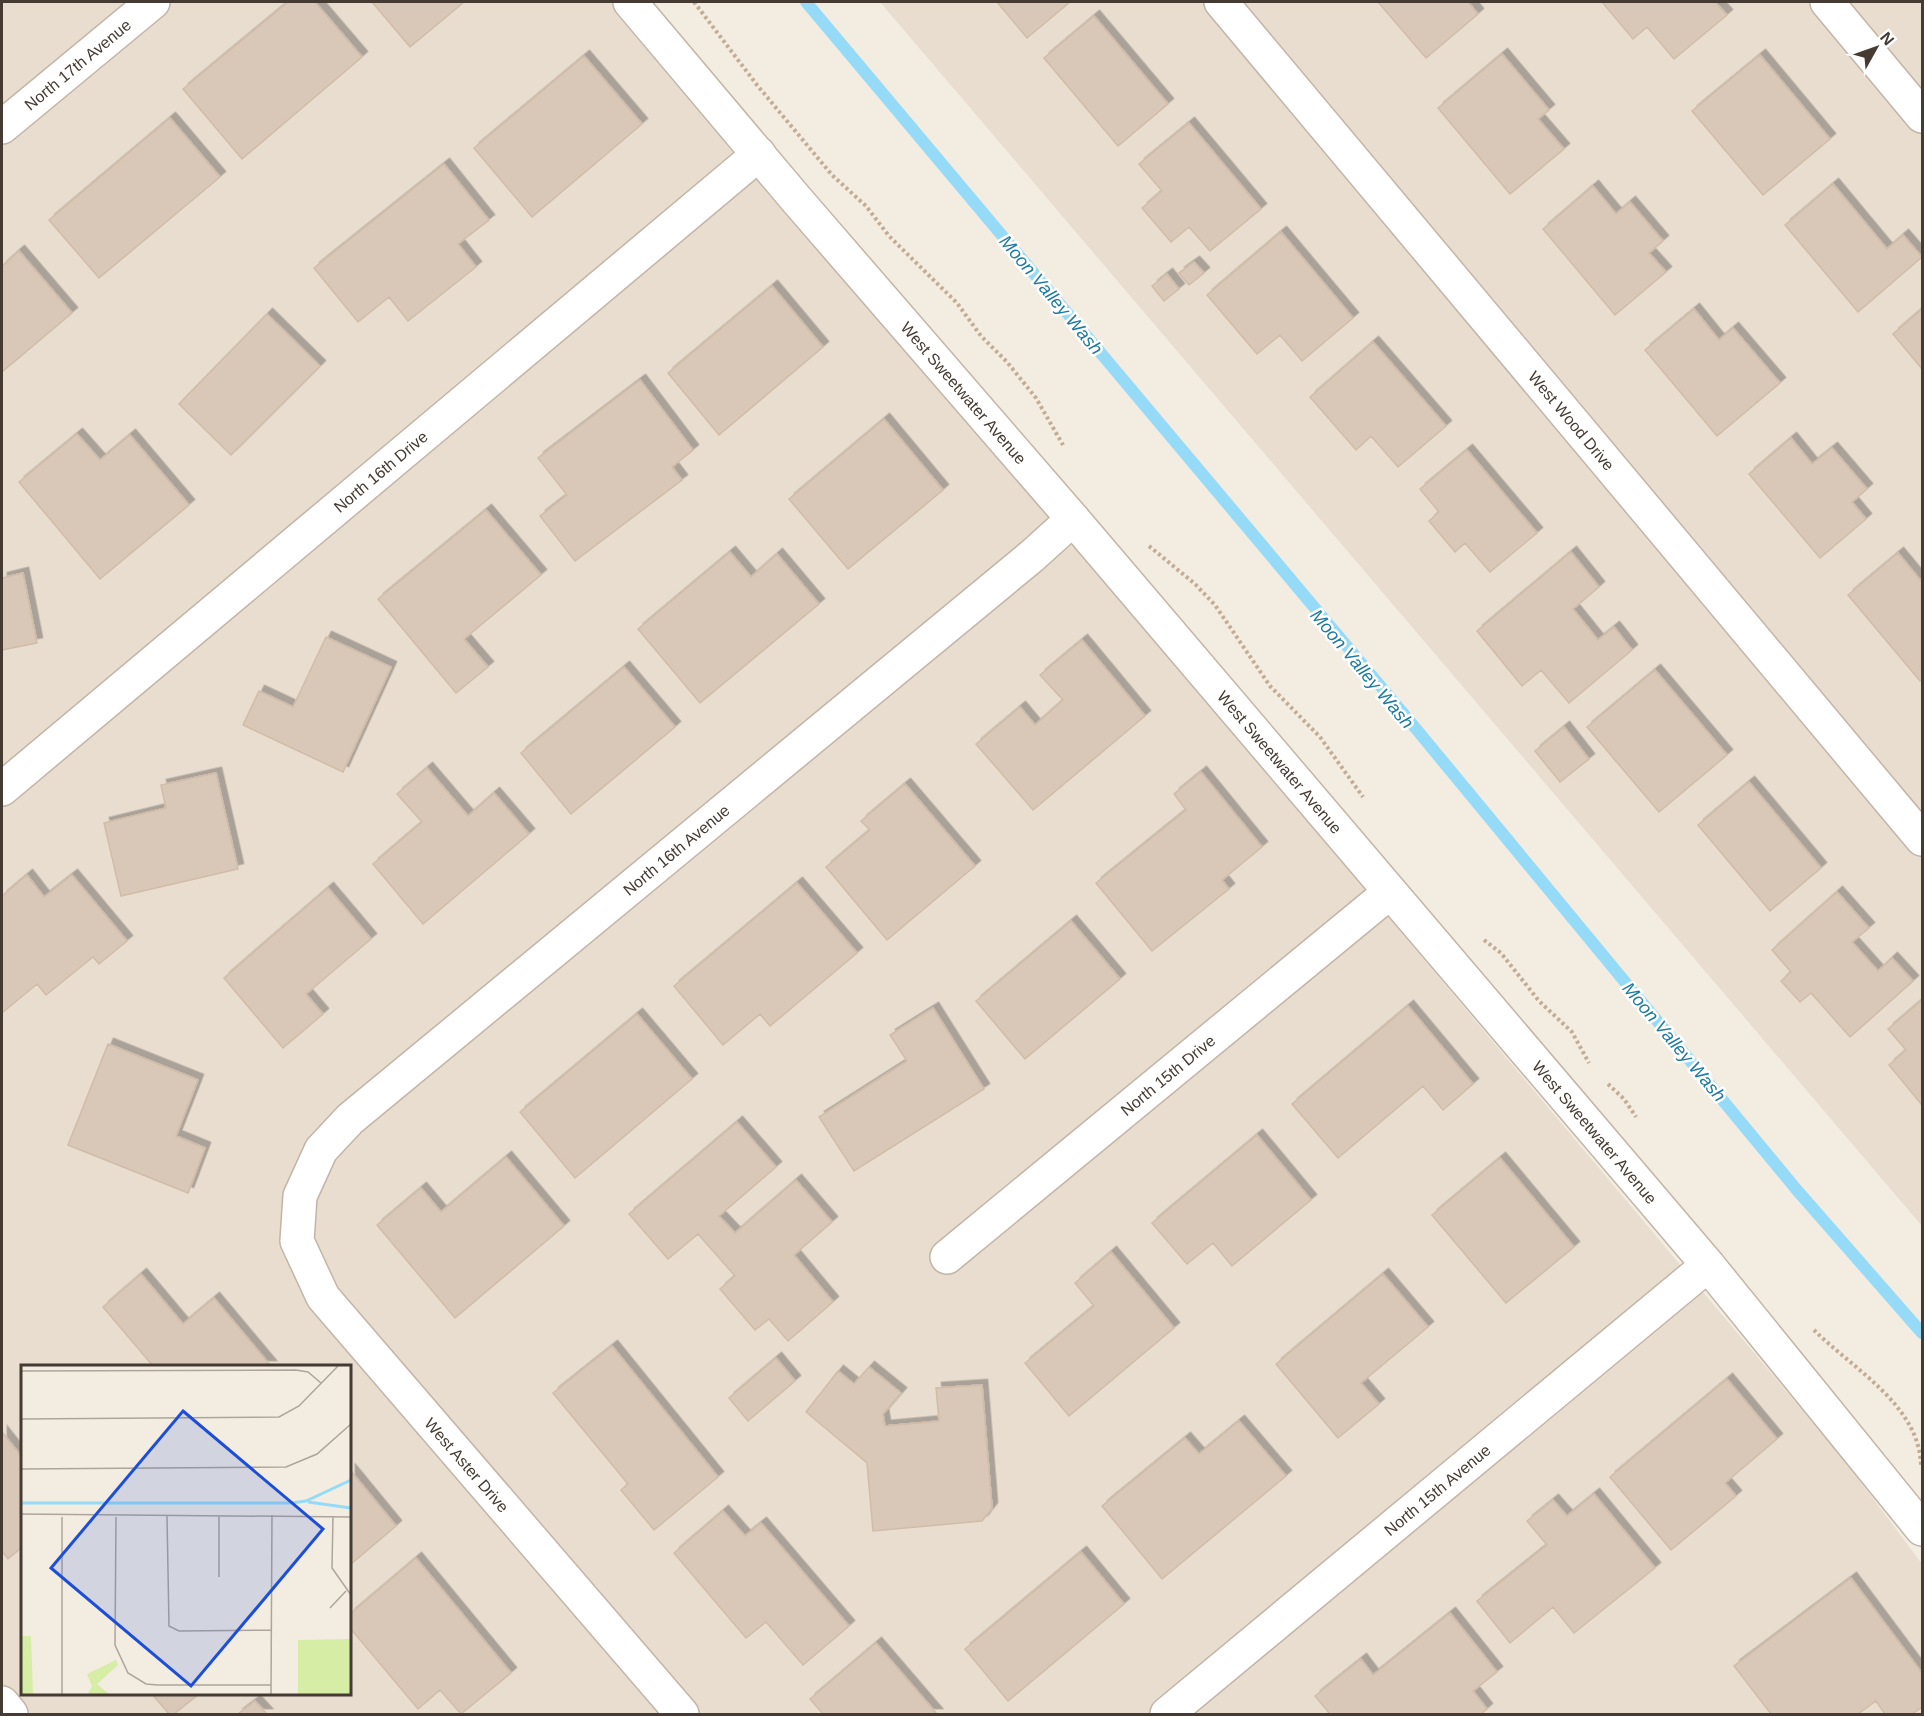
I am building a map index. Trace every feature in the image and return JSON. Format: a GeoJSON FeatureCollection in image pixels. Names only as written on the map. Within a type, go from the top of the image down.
{"type":"FeatureCollection","features":[{"type":"Feature","properties":{"kind":"street","name":"North 17th Avenue"},"geometry":{"type":"LineString","coordinates":[[2,127],[153,2]]}},
{"type":"Feature","properties":{"kind":"street","name":"West Sweetwater Avenue"},"geometry":{"type":"LineString","coordinates":[[630,2],[1708,1265],[1914,1518]]}},
{"type":"Feature","properties":{"kind":"street","name":"West Wood Drive"},"geometry":{"type":"LineString","coordinates":[[1221,2],[1923,839]]}},
{"type":"Feature","properties":{"kind":"street"},"geometry":{"type":"LineString","coordinates":[[1827,2],[1923,116]]}},
{"type":"Feature","properties":{"kind":"street","name":"North 16th Drive"},"geometry":{"type":"LineString","coordinates":[[2,789],[759,154]]}},
{"type":"Feature","properties":{"kind":"street","name":"North 16th Avenue"},"geometry":{"type":"LineString","coordinates":[[300,1196],[321,1150],[350,1119],[1032,556],[1073,519]]}},
{"type":"Feature","properties":{"kind":"street","name":"North 15th Drive"},"geometry":{"type":"LineString","coordinates":[[947,1257],[1390,892]]}},
{"type":"Feature","properties":{"kind":"street","name":"West Aster Drive"},"geometry":{"type":"LineString","coordinates":[[300,1196],[297,1241],[323,1298],[682,1714]]}},
{"type":"Feature","properties":{"kind":"street","name":"North 15th Avenue"},"geometry":{"type":"LineString","coordinates":[[1167,1714],[1708,1265]]}},
{"type":"Feature","properties":{"kind":"street"},"geometry":{"type":"LineString","coordinates":[[2,1703],[11,1714]]}},
{"type":"Feature","properties":{"kind":"path"},"geometry":{"type":"LineString","coordinates":[[694,2],[757,85],[832,175],[866,206],[889,237],[957,303],[981,336],[1007,362],[1036,398],[1068,452]]}},
{"type":"Feature","properties":{"kind":"path"},"geometry":{"type":"LineString","coordinates":[[1147,544],[1196,584],[1215,605],[1270,686],[1320,737],[1366,800]]}},
{"type":"Feature","properties":{"kind":"path"},"geometry":{"type":"LineString","coordinates":[[1479,935],[1501,953],[1539,1001],[1572,1032],[1594,1071]]}},
{"type":"Feature","properties":{"kind":"path"},"geometry":{"type":"LineString","coordinates":[[1601,1078],[1624,1099],[1642,1125]]}},
{"type":"Feature","properties":{"kind":"path"},"geometry":{"type":"LineString","coordinates":[[1809,1326],[1905,1416],[1920,1444],[1922,1475],[1914,1518]]}},
{"type":"Feature","properties":{"kind":"shaded area"},"geometry":{"type":"Polygon","coordinates":[[[2,2],[620,2],[1844,1460],[1922,1564],[1922,1714],[2,1714],[2,2]]]}},
{"type":"Feature","properties":{"kind":"shaded area"},"geometry":{"type":"Polygon","coordinates":[[[880,2],[1922,2],[1922,1226],[880,2]]]}},
{"type":"Feature","properties":{"kind":"building"},"geometry":{"type":"Polygon","coordinates":[[[288,2],[315,2],[362,57],[242,159],[183,89],[288,2]]]}},
{"type":"Feature","properties":{"kind":"building"},"geometry":{"type":"Polygon","coordinates":[[[372,2],[464,2],[410,47],[372,2]]]}},
{"type":"Feature","properties":{"kind":"building"},"geometry":{"type":"Polygon","coordinates":[[[997,2],[1070,2],[1027,38],[997,2]]]}},
{"type":"Feature","properties":{"kind":"building"},"geometry":{"type":"Polygon","coordinates":[[[1378,2],[1468,2],[1478,14],[1426,58],[1378,2]]]}},
{"type":"Feature","properties":{"kind":"building"},"geometry":{"type":"Polygon","coordinates":[[[1602,2],[1715,2],[1727,15],[1674,59],[1647,27],[1633,39],[1602,2]]]}},
{"type":"Feature","properties":{"kind":"building"},"geometry":{"type":"Polygon","coordinates":[[[1094,16],[1168,104],[1118,146],[1044,58],[1094,16]]]}},
{"type":"Feature","properties":{"kind":"building"},"geometry":{"type":"Polygon","coordinates":[[[1502,54],[1549,110],[1538,119],[1564,149],[1510,194],[1438,108],[1502,54]]]}},
{"type":"Feature","properties":{"kind":"building"},"geometry":{"type":"Polygon","coordinates":[[[1760,55],[1830,139],[1763,195],[1692,111],[1760,55]]]}},
{"type":"Feature","properties":{"kind":"building"},"geometry":{"type":"Polygon","coordinates":[[[584,56],[642,124],[532,217],[474,148],[584,56]]]}},
{"type":"Feature","properties":{"kind":"building"},"geometry":{"type":"Polygon","coordinates":[[[170,118],[220,177],[99,278],[49,220],[170,118]]]}},
{"type":"Feature","properties":{"kind":"building"},"geometry":{"type":"Polygon","coordinates":[[[1189,123],[1261,209],[1210,251],[1189,227],[1171,242],[1142,208],[1162,191],[1139,164],[1189,123]]]}},
{"type":"Feature","properties":{"kind":"building"},"geometry":{"type":"Polygon","coordinates":[[[444,164],[489,220],[458,244],[476,267],[408,321],[389,297],[358,322],[314,268],[444,164]]]}},
{"type":"Feature","properties":{"kind":"building"},"geometry":{"type":"Polygon","coordinates":[[[1833,184],[1887,249],[1903,235],[1922,257],[1858,312],[1785,225],[1833,184]]]}},
{"type":"Feature","properties":{"kind":"building"},"geometry":{"type":"Polygon","coordinates":[[[1593,186],[1616,214],[1630,202],[1663,241],[1649,253],[1666,272],[1615,315],[1543,229],[1593,186]]]}},
{"type":"Feature","properties":{"kind":"building"},"geometry":{"type":"Polygon","coordinates":[[[1281,232],[1353,318],[1302,361],[1280,335],[1257,354],[1207,295],[1281,232]]]}},
{"type":"Feature","properties":{"kind":"building"},"geometry":{"type":"Polygon","coordinates":[[[19,251],[72,313],[2,372],[2,266],[19,251]]]}},
{"type":"Feature","properties":{"kind":"building"},"geometry":{"type":"Polygon","coordinates":[[[1194,262],[1204,273],[1189,285],[1179,273],[1194,262]]]}},
{"type":"Feature","properties":{"kind":"building"},"geometry":{"type":"Polygon","coordinates":[[[1167,274],[1179,289],[1164,301],[1152,286],[1167,274]]]}},
{"type":"Feature","properties":{"kind":"building"},"geometry":{"type":"Polygon","coordinates":[[[772,286],[823,347],[719,435],[668,373],[772,286]]]}},
{"type":"Feature","properties":{"kind":"building"},"geometry":{"type":"Polygon","coordinates":[[[1694,309],[1719,340],[1733,328],[1780,383],[1717,436],[1645,350],[1694,309]]]}},
{"type":"Feature","properties":{"kind":"building"},"geometry":{"type":"Polygon","coordinates":[[[1922,309],[1922,369],[1893,334],[1922,309]]]}},
{"type":"Feature","properties":{"kind":"building"},"geometry":{"type":"Polygon","coordinates":[[[267,314],[320,366],[231,455],[179,404],[267,314]]]}},
{"type":"Feature","properties":{"kind":"building"},"geometry":{"type":"Polygon","coordinates":[[[1373,342],[1446,426],[1398,467],[1371,436],[1356,450],[1310,397],[1373,342]]]}},
{"type":"Feature","properties":{"kind":"building"},"geometry":{"type":"Polygon","coordinates":[[[640,380],[693,450],[672,467],[682,480],[575,561],[540,516],[567,495],[538,458],[640,380]]]}},
{"type":"Feature","properties":{"kind":"building"},"geometry":{"type":"Polygon","coordinates":[[[884,419],[943,490],[848,569],[789,499],[884,419]]]}},
{"type":"Feature","properties":{"kind":"building"},"geometry":{"type":"Polygon","coordinates":[[[77,434],[100,460],[130,435],[189,505],[100,579],[19,482],[77,434]]]}},
{"type":"Feature","properties":{"kind":"building"},"geometry":{"type":"Polygon","coordinates":[[[1791,438],[1812,464],[1832,448],[1867,489],[1852,502],[1866,519],[1820,558],[1749,474],[1791,438]]]}},
{"type":"Feature","properties":{"kind":"building"},"geometry":{"type":"Polygon","coordinates":[[[1467,450],[1537,533],[1490,572],[1465,543],[1455,552],[1429,521],[1439,512],[1420,489],[1467,450]]]}},
{"type":"Feature","properties":{"kind":"building"},"geometry":{"type":"Polygon","coordinates":[[[486,510],[541,575],[464,639],[488,667],[456,693],[378,599],[486,510]]]}},
{"type":"Feature","properties":{"kind":"building"},"geometry":{"type":"Polygon","coordinates":[[[730,552],[751,577],[777,554],[819,604],[700,703],[638,629],[730,552]]]}},
{"type":"Feature","properties":{"kind":"building"},"geometry":{"type":"Polygon","coordinates":[[[1571,552],[1599,587],[1573,609],[1598,640],[1614,627],[1632,650],[1569,703],[1541,670],[1522,686],[1477,631],[1571,552]]]}},
{"type":"Feature","properties":{"kind":"building"},"geometry":{"type":"Polygon","coordinates":[[[1898,553],[1922,582],[1922,679],[1920,681],[1848,595],[1898,553]]]}},
{"type":"Feature","properties":{"kind":"building"},"geometry":{"type":"Polygon","coordinates":[[[23,573],[37,643],[2,650],[2,578],[23,573]]]}},
{"type":"Feature","properties":{"kind":"building"},"geometry":{"type":"Polygon","coordinates":[[[326,637],[391,667],[343,772],[243,725],[259,691],[293,707],[326,637]]]}},
{"type":"Feature","properties":{"kind":"building"},"geometry":{"type":"Polygon","coordinates":[[[1082,640],[1145,716],[1033,810],[976,744],[1020,707],[1035,725],[1063,700],[1040,675],[1082,640]]]}},
{"type":"Feature","properties":{"kind":"building"},"geometry":{"type":"Polygon","coordinates":[[[624,667],[675,727],[571,814],[521,753],[624,667]]]}},
{"type":"Feature","properties":{"kind":"building"},"geometry":{"type":"Polygon","coordinates":[[[1655,670],[1727,755],[1659,812],[1587,727],[1655,670]]]}},
{"type":"Feature","properties":{"kind":"building"},"geometry":{"type":"Polygon","coordinates":[[[1564,727],[1589,759],[1560,782],[1535,751],[1564,727]]]}},
{"type":"Feature","properties":{"kind":"building"},"geometry":{"type":"Polygon","coordinates":[[[427,768],[468,816],[494,793],[529,834],[423,924],[373,864],[422,822],[397,794],[427,768]]]}},
{"type":"Feature","properties":{"kind":"building"},"geometry":{"type":"Polygon","coordinates":[[[1201,772],[1262,847],[1222,880],[1229,889],[1152,951],[1096,883],[1186,810],[1174,794],[1201,772]]]}},
{"type":"Feature","properties":{"kind":"building"},"geometry":{"type":"Polygon","coordinates":[[[216,773],[238,869],[121,896],[104,823],[166,808],[161,785],[216,773]]]}},
{"type":"Feature","properties":{"kind":"building"},"geometry":{"type":"Polygon","coordinates":[[[1749,782],[1821,868],[1770,911],[1698,825],[1749,782]]]}},
{"type":"Feature","properties":{"kind":"building"},"geometry":{"type":"Polygon","coordinates":[[[905,784],[975,866],[887,940],[826,867],[870,830],[861,821],[905,784]]]}},
{"type":"Feature","properties":{"kind":"building"},"geometry":{"type":"Polygon","coordinates":[[[27,875],[44,897],[72,875],[127,941],[99,964],[93,957],[46,995],[37,984],[2,1013],[2,896],[27,875]]]}},
{"type":"Feature","properties":{"kind":"building"},"geometry":{"type":"Polygon","coordinates":[[[797,883],[857,953],[770,1026],[760,1014],[723,1045],[674,986],[797,883]]]}},
{"type":"Feature","properties":{"kind":"building"},"geometry":{"type":"Polygon","coordinates":[[[328,888],[371,939],[306,994],[323,1014],[283,1048],[224,978],[328,888]]]}},
{"type":"Feature","properties":{"kind":"building"},"geometry":{"type":"Polygon","coordinates":[[[1837,892],[1869,928],[1852,942],[1878,971],[1892,958],[1913,981],[1850,1037],[1811,993],[1800,1002],[1781,981],[1791,972],[1772,950],[1837,892]]]}},
{"type":"Feature","properties":{"kind":"building"},"geometry":{"type":"Polygon","coordinates":[[[1071,921],[1120,979],[1025,1059],[976,1001],[1071,921]]]}},
{"type":"Feature","properties":{"kind":"building"},"geometry":{"type":"Polygon","coordinates":[[[1922,1000],[1922,1105],[1889,1065],[1906,1050],[1888,1029],[1922,1000]]]}},
{"type":"Feature","properties":{"kind":"building"},"geometry":{"type":"Polygon","coordinates":[[[1408,1006],[1473,1084],[1443,1110],[1423,1086],[1338,1158],[1292,1104],[1408,1006]]]}},
{"type":"Feature","properties":{"kind":"building"},"geometry":{"type":"Polygon","coordinates":[[[933,1008],[984,1089],[854,1171],[819,1117],[907,1061],[890,1035],[933,1008]]]}},
{"type":"Feature","properties":{"kind":"building"},"geometry":{"type":"Polygon","coordinates":[[[637,1014],[692,1079],[575,1178],[520,1112],[637,1014]]]}},
{"type":"Feature","properties":{"kind":"building"},"geometry":{"type":"Polygon","coordinates":[[[108,1044],[198,1080],[176,1136],[205,1148],[188,1193],[68,1145],[108,1044]]]}},
{"type":"Feature","properties":{"kind":"building"},"geometry":{"type":"Polygon","coordinates":[[[737,1122],[776,1167],[719,1216],[735,1233],[796,1180],[832,1222],[794,1255],[833,1302],[788,1341],[769,1319],[755,1330],[720,1289],[735,1276],[698,1234],[668,1259],[629,1214],[737,1122]]]}},
{"type":"Feature","properties":{"kind":"building"},"geometry":{"type":"Polygon","coordinates":[[[1257,1135],[1311,1200],[1232,1266],[1213,1243],[1187,1264],[1152,1223],[1257,1135]]]}},
{"type":"Feature","properties":{"kind":"building"},"geometry":{"type":"Polygon","coordinates":[[[506,1157],[564,1226],[455,1318],[377,1225],[421,1188],[441,1212],[506,1157]]]}},
{"type":"Feature","properties":{"kind":"building"},"geometry":{"type":"Polygon","coordinates":[[[1500,1158],[1574,1247],[1506,1303],[1432,1215],[1500,1158]]]}},
{"type":"Feature","properties":{"kind":"building"},"geometry":{"type":"Polygon","coordinates":[[[1111,1252],[1174,1328],[1069,1416],[1025,1363],[1094,1306],[1075,1283],[1111,1252]]]}},
{"type":"Feature","properties":{"kind":"building"},"geometry":{"type":"Polygon","coordinates":[[[141,1274],[183,1324],[214,1298],[270,1365],[152,1365],[103,1307],[141,1274]]]}},
{"type":"Feature","properties":{"kind":"building"},"geometry":{"type":"Polygon","coordinates":[[[1383,1274],[1428,1327],[1361,1383],[1379,1404],[1338,1438],[1276,1364],[1383,1274]]]}},
{"type":"Feature","properties":{"kind":"building"},"geometry":{"type":"Polygon","coordinates":[[[612,1346],[718,1477],[654,1530],[621,1490],[628,1484],[553,1393],[612,1346]]]}},
{"type":"Feature","properties":{"kind":"building"},"geometry":{"type":"Polygon","coordinates":[[[776,1358],[795,1381],[748,1421],[729,1398],[776,1358]]]}},
{"type":"Feature","properties":{"kind":"building"},"geometry":{"type":"Polygon","coordinates":[[[869,1367],[901,1393],[883,1414],[885,1426],[939,1421],[936,1388],[982,1385],[992,1508],[982,1521],[873,1531],[867,1463],[806,1412],[838,1371],[854,1384],[869,1367]]]}},
{"type":"Feature","properties":{"kind":"building"},"geometry":{"type":"Polygon","coordinates":[[[1727,1379],[1777,1439],[1725,1483],[1736,1496],[1671,1550],[1610,1477],[1727,1379]]]}},
{"type":"Feature","properties":{"kind":"building"},"geometry":{"type":"Polygon","coordinates":[[[1239,1421],[1286,1476],[1162,1579],[1102,1506],[1185,1438],[1199,1454],[1239,1421]]]}},
{"type":"Feature","properties":{"kind":"building"},"geometry":{"type":"Polygon","coordinates":[[[2,1432],[21,1456],[21,1548],[8,1559],[2,1551],[2,1432]]]}},
{"type":"Feature","properties":{"kind":"building"},"geometry":{"type":"Polygon","coordinates":[[[351,1471],[396,1526],[351,1564],[351,1471]]]}},
{"type":"Feature","properties":{"kind":"building"},"geometry":{"type":"Polygon","coordinates":[[[1594,1494],[1655,1568],[1574,1633],[1553,1607],[1510,1643],[1477,1601],[1547,1545],[1527,1521],[1553,1500],[1567,1516],[1594,1494]]]}},
{"type":"Feature","properties":{"kind":"building"},"geometry":{"type":"Polygon","coordinates":[[[723,1511],[745,1536],[761,1523],[849,1626],[803,1665],[766,1622],[746,1638],[674,1553],[723,1511]]]}},
{"type":"Feature","properties":{"kind":"building"},"geometry":{"type":"Polygon","coordinates":[[[1081,1552],[1124,1604],[1008,1701],[965,1649],[1081,1552]]]}},
{"type":"Feature","properties":{"kind":"building"},"geometry":{"type":"Polygon","coordinates":[[[416,1558],[511,1673],[461,1714],[440,1690],[418,1709],[351,1629],[351,1613],[416,1558]]]}},
{"type":"Feature","properties":{"kind":"building"},"geometry":{"type":"Polygon","coordinates":[[[1851,1578],[1922,1673],[1922,1707],[1912,1714],[1885,1714],[1876,1701],[1858,1714],[1771,1714],[1734,1666],[1851,1578]]]}},
{"type":"Feature","properties":{"kind":"building"},"geometry":{"type":"Polygon","coordinates":[[[1450,1613],[1497,1672],[1473,1691],[1487,1709],[1481,1714],[1330,1714],[1315,1696],[1361,1659],[1373,1675],[1450,1613]]]}},
{"type":"Feature","properties":{"kind":"building"},"geometry":{"type":"Polygon","coordinates":[[[876,1643],[937,1714],[823,1714],[810,1699],[876,1643]]]}},
{"type":"Feature","properties":{"kind":"building"},"geometry":{"type":"Polygon","coordinates":[[[153,1695],[198,1695],[174,1714],[169,1714],[153,1695]]]}},
{"type":"Feature","properties":{"kind":"building"},"geometry":{"type":"Polygon","coordinates":[[[255,1701],[267,1714],[238,1714],[255,1701]]]}},
{"type":"Feature","properties":{"kind":"waterway","name":"Moon Valley Wash"},"geometry":{"type":"LineString","coordinates":[[806,2],[1398,707],[1796,1189],[1922,1333]]}}]}
